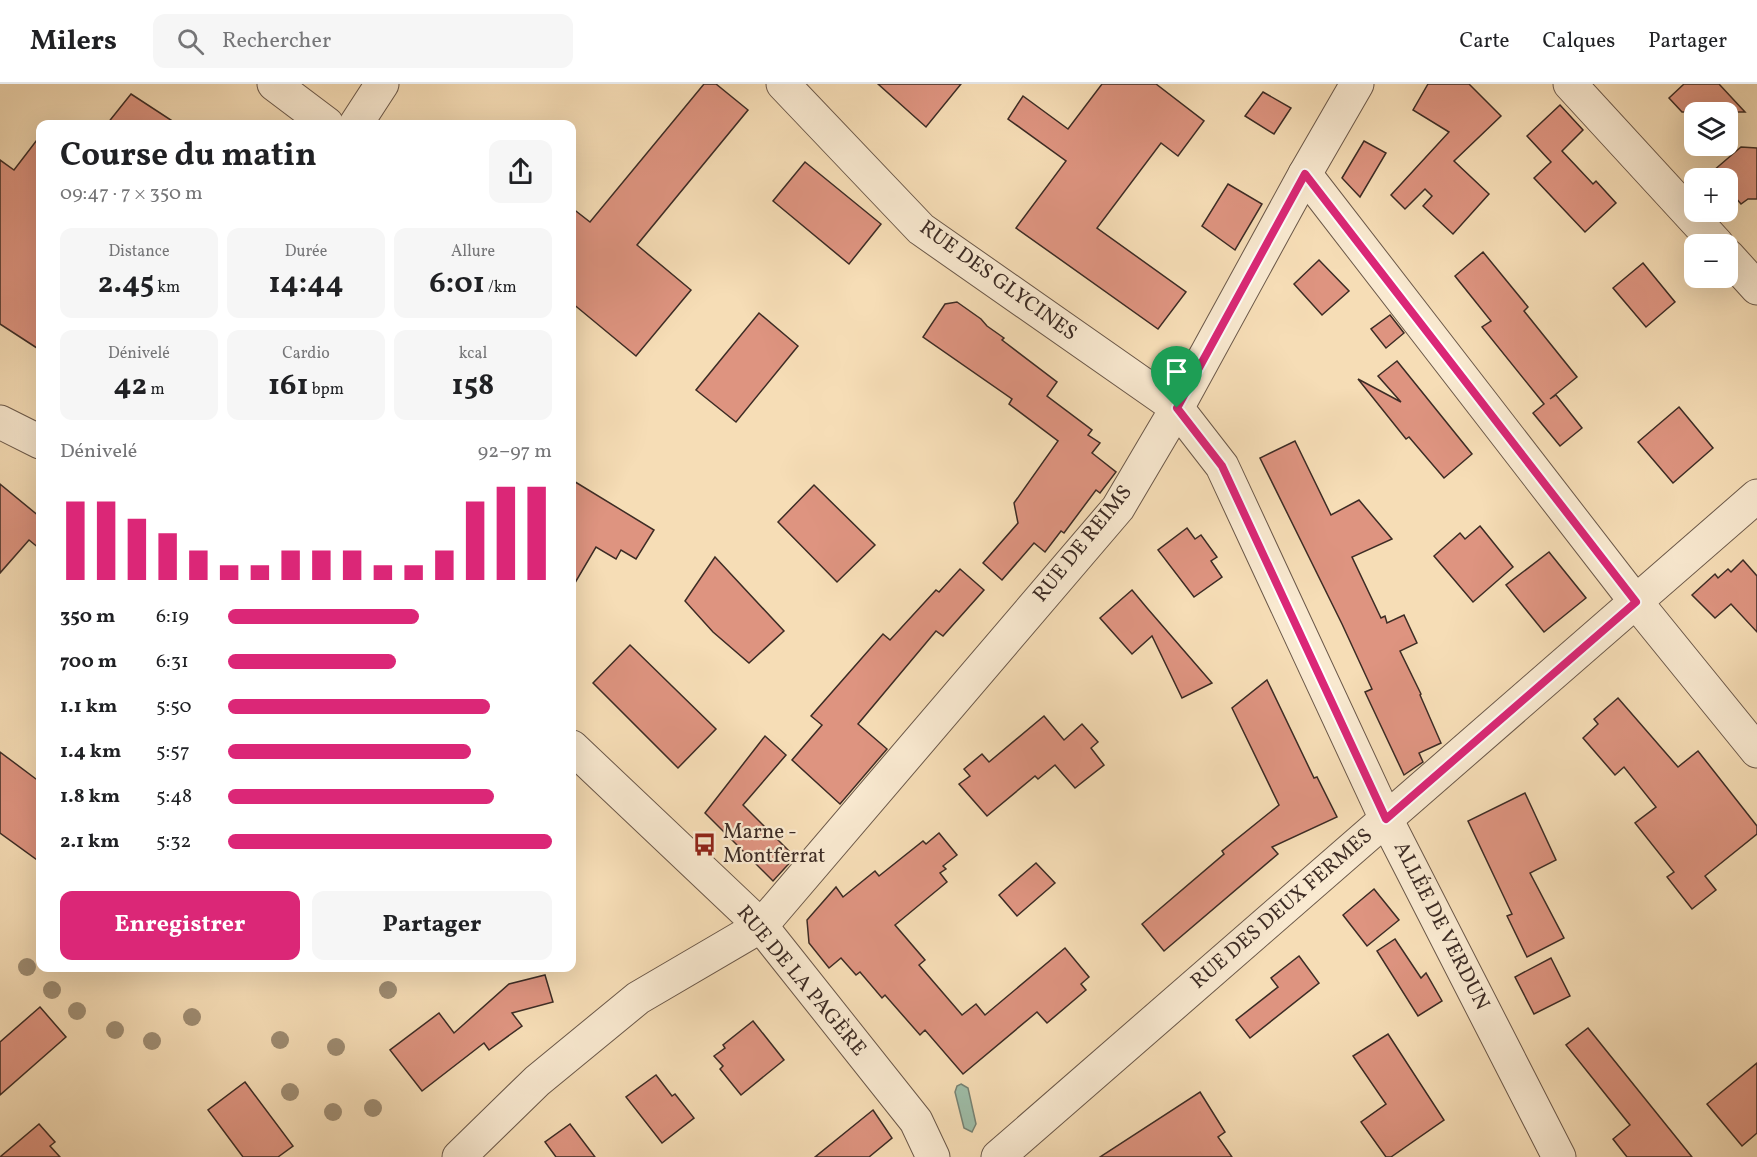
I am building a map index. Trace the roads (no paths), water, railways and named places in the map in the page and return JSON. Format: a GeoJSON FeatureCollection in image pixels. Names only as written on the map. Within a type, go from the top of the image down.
{"type":"FeatureCollection","features":[{"type":"Feature","properties":{"kind":"street"},"geometry":{"type":"LineString","coordinates":[[274,84],[322,120]]}},
{"type":"Feature","properties":{"kind":"street"},"geometry":{"type":"LineString","coordinates":[[360,120],[382,84]]}},
{"type":"Feature","properties":{"kind":"street","name":"RUE DES GLYCINES"},"geometry":{"type":"LineString","coordinates":[[783,84],[921,229],[1177,408]]}},
{"type":"Feature","properties":{"kind":"street","name":"RUE DE REIMS"},"geometry":{"type":"LineString","coordinates":[[459,1157],[537,1081],[638,998],[761,926],[1118,508],[1177,408],[1357,84]]}},
{"type":"Feature","properties":{"kind":"street"},"geometry":{"type":"LineString","coordinates":[[1570,84],[1708,234]]}},
{"type":"Feature","properties":{"kind":"street"},"geometry":{"type":"LineString","coordinates":[[1305,174],[1636,602],[1757,751]]}},
{"type":"Feature","properties":{"kind":"street"},"geometry":{"type":"LineString","coordinates":[[1738,267],[1757,288]]}},
{"type":"Feature","properties":{"kind":"street","name":"ALLÉE DE VERDUN"},"geometry":{"type":"LineString","coordinates":[[1177,408],[1222,466],[1386,819],[1559,1157]]}},
{"type":"Feature","properties":{"kind":"street"},"geometry":{"type":"LineString","coordinates":[[0,422],[36,440]]}},
{"type":"Feature","properties":{"kind":"street","name":"RUE DES DEUX FERMES"},"geometry":{"type":"LineString","coordinates":[[998,1157],[1757,496]]}},
{"type":"Feature","properties":{"kind":"street","name":"RUE DE LA PAGÈRE"},"geometry":{"type":"LineString","coordinates":[[576,751],[761,926],[916,1121],[933,1157]]}},
{"type":"Feature","properties":{"kind":"place","name":"Marne - Montferrat"},"geometry":{"type":"Point","coordinates":[705,844]}}]}
